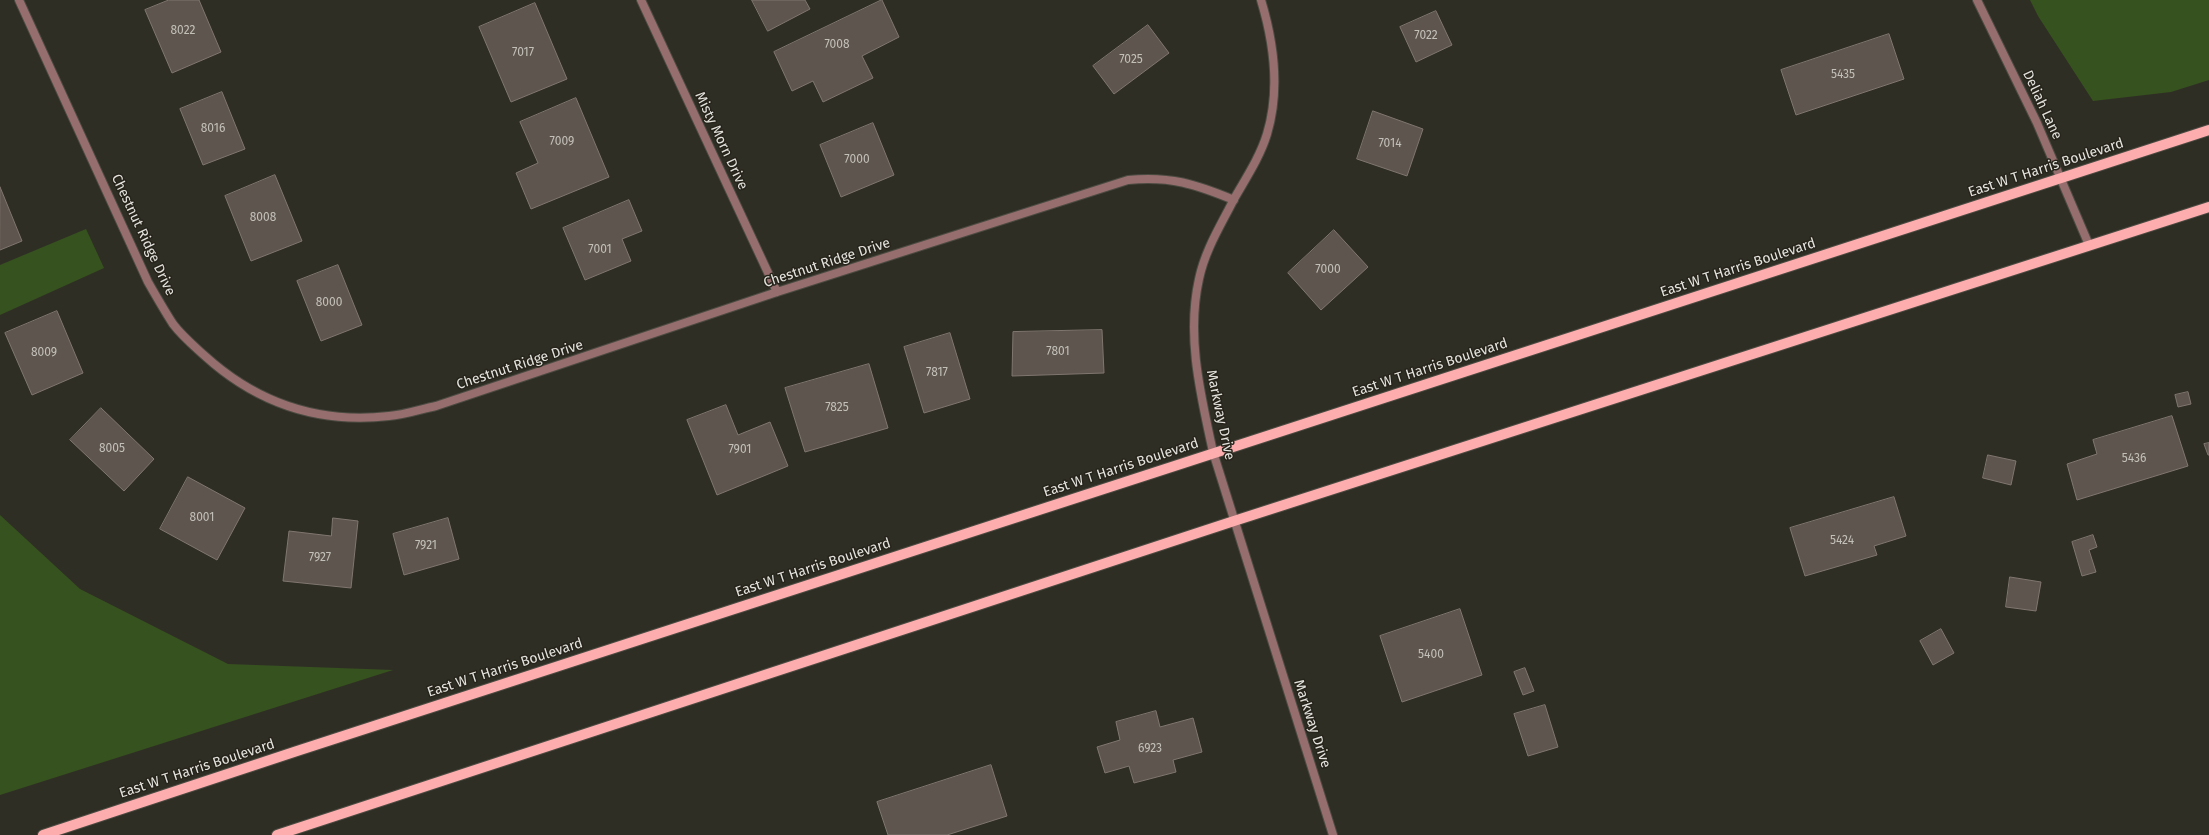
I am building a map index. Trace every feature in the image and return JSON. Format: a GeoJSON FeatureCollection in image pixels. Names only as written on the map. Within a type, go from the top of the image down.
{"type":"FeatureCollection","features":[{"type":"Feature","properties":{"kind":"main road","name":"East W T Harris Boulevard"},"geometry":{"type":"LineString","coordinates":[[43,835],[1213,452],[2209,130]]}},
{"type":"Feature","properties":{"kind":"main road"},"geometry":{"type":"LineString","coordinates":[[277,835],[1234,521],[2209,207]]}},
{"type":"Feature","properties":{"kind":"street","name":"Chestnut Ridge Drive"},"geometry":{"type":"LineString","coordinates":[[19,0],[148,282],[174,324],[190,343],[226,375],[268,400],[329,416],[389,416],[436,406],[777,292],[1128,180],[1146,178],[1182,181],[1234,200]]}},
{"type":"Feature","properties":{"kind":"street","name":"Misty Morn Drive"},"geometry":{"type":"LineString","coordinates":[[641,0],[777,292]]}},
{"type":"Feature","properties":{"kind":"street","name":"Markway Drive"},"geometry":{"type":"LineString","coordinates":[[1261,0],[1273,52],[1274,97],[1267,134],[1214,236],[1199,279],[1193,323],[1194,346],[1202,400],[1213,452],[1333,835]]}},
{"type":"Feature","properties":{"kind":"street","name":"Deliah Lane"},"geometry":{"type":"LineString","coordinates":[[1977,0],[2062,178],[2088,246]]}},
{"type":"Feature","properties":{"kind":"green space"},"geometry":{"type":"Polygon","coordinates":[[[2030,0],[2209,0],[2209,80],[2171,92],[2093,101],[2038,16],[2030,0]]]}},
{"type":"Feature","properties":{"kind":"green space"},"geometry":{"type":"Polygon","coordinates":[[[86,229],[104,268],[0,315],[0,265],[86,229]]]}},
{"type":"Feature","properties":{"kind":"green space"},"geometry":{"type":"Polygon","coordinates":[[[0,515],[80,589],[228,664],[393,670],[0,795],[0,515]]]}},
{"type":"Feature","properties":{"kind":"building"},"geometry":{"type":"Polygon","coordinates":[[[169,0],[199,0],[221,52],[172,73],[145,10],[169,0]]]}},
{"type":"Feature","properties":{"kind":"building"},"geometry":{"type":"Polygon","coordinates":[[[752,0],[805,0],[810,9],[768,31],[752,0]]]}},
{"type":"Feature","properties":{"kind":"building"},"geometry":{"type":"Polygon","coordinates":[[[882,0],[899,37],[862,56],[873,78],[823,102],[813,81],[792,91],[774,52],[882,0]]]}},
{"type":"Feature","properties":{"kind":"building"},"geometry":{"type":"Polygon","coordinates":[[[535,3],[567,79],[511,102],[479,27],[535,3]]]}},
{"type":"Feature","properties":{"kind":"building"},"geometry":{"type":"Polygon","coordinates":[[[1436,11],[1452,45],[1416,62],[1400,27],[1436,11]]]}},
{"type":"Feature","properties":{"kind":"building"},"geometry":{"type":"Polygon","coordinates":[[[1148,25],[1169,53],[1114,94],[1093,66],[1148,25]]]}},
{"type":"Feature","properties":{"kind":"building"},"geometry":{"type":"Polygon","coordinates":[[[1889,34],[1904,79],[1796,115],[1781,70],[1889,34]]]}},
{"type":"Feature","properties":{"kind":"building"},"geometry":{"type":"Polygon","coordinates":[[[222,92],[245,149],[203,165],[180,109],[222,92]]]}},
{"type":"Feature","properties":{"kind":"building"},"geometry":{"type":"Polygon","coordinates":[[[576,98],[609,177],[531,209],[516,173],[538,163],[520,122],[576,98]]]}},
{"type":"Feature","properties":{"kind":"building"},"geometry":{"type":"Polygon","coordinates":[[[1373,111],[1423,129],[1407,176],[1357,159],[1373,111]]]}},
{"type":"Feature","properties":{"kind":"building"},"geometry":{"type":"Polygon","coordinates":[[[873,123],[894,175],[841,197],[820,145],[873,123]]]}},
{"type":"Feature","properties":{"kind":"building"},"geometry":{"type":"Polygon","coordinates":[[[275,175],[302,241],[251,261],[225,196],[275,175]]]}},
{"type":"Feature","properties":{"kind":"building"},"geometry":{"type":"Polygon","coordinates":[[[0,187],[22,241],[0,250],[0,187]]]}},
{"type":"Feature","properties":{"kind":"building"},"geometry":{"type":"Polygon","coordinates":[[[629,200],[642,231],[622,239],[631,261],[585,280],[563,228],[629,200]]]}},
{"type":"Feature","properties":{"kind":"building"},"geometry":{"type":"Polygon","coordinates":[[[1334,230],[1368,267],[1321,310],[1288,273],[1334,230]]]}},
{"type":"Feature","properties":{"kind":"building"},"geometry":{"type":"Polygon","coordinates":[[[338,265],[362,325],[321,341],[297,281],[338,265]]]}},
{"type":"Feature","properties":{"kind":"building"},"geometry":{"type":"Polygon","coordinates":[[[57,311],[83,373],[32,395],[5,333],[57,311]]]}},
{"type":"Feature","properties":{"kind":"building"},"geometry":{"type":"Polygon","coordinates":[[[1102,330],[1104,373],[1012,376],[1013,332],[1102,330]]]}},
{"type":"Feature","properties":{"kind":"building"},"geometry":{"type":"Polygon","coordinates":[[[950,333],[970,399],[924,413],[904,347],[950,333]]]}},
{"type":"Feature","properties":{"kind":"building"},"geometry":{"type":"Polygon","coordinates":[[[869,364],[888,428],[805,452],[785,388],[869,364]]]}},
{"type":"Feature","properties":{"kind":"building"},"geometry":{"type":"Polygon","coordinates":[[[2188,392],[2191,404],[2178,407],[2175,395],[2188,392]]]}},
{"type":"Feature","properties":{"kind":"building"},"geometry":{"type":"Polygon","coordinates":[[[726,405],[738,435],[770,422],[788,466],[717,495],[687,420],[726,405]]]}},
{"type":"Feature","properties":{"kind":"building"},"geometry":{"type":"Polygon","coordinates":[[[101,408],[154,459],[124,491],[70,440],[101,408]]]}},
{"type":"Feature","properties":{"kind":"building"},"geometry":{"type":"Polygon","coordinates":[[[2172,416],[2188,466],[2077,500],[2067,464],[2097,454],[2093,440],[2172,416]]]}},
{"type":"Feature","properties":{"kind":"building"},"geometry":{"type":"Polygon","coordinates":[[[2209,443],[2209,455],[2208,455],[2204,444],[2209,443]]]}},
{"type":"Feature","properties":{"kind":"building"},"geometry":{"type":"Polygon","coordinates":[[[1988,455],[2016,461],[2011,485],[1983,478],[1988,455]]]}},
{"type":"Feature","properties":{"kind":"building"},"geometry":{"type":"Polygon","coordinates":[[[188,477],[245,508],[217,560],[160,529],[188,477]]]}},
{"type":"Feature","properties":{"kind":"building"},"geometry":{"type":"Polygon","coordinates":[[[1894,497],[1906,536],[1874,546],[1877,555],[1805,576],[1790,528],[1894,497]]]}},
{"type":"Feature","properties":{"kind":"building"},"geometry":{"type":"Polygon","coordinates":[[[333,518],[358,521],[351,588],[283,581],[289,531],[331,536],[333,518]]]}},
{"type":"Feature","properties":{"kind":"building"},"geometry":{"type":"Polygon","coordinates":[[[448,518],[459,559],[404,575],[393,534],[448,518]]]}},
{"type":"Feature","properties":{"kind":"building"},"geometry":{"type":"Polygon","coordinates":[[[2093,535],[2097,547],[2089,550],[2096,572],[2082,576],[2072,542],[2093,535]]]}},
{"type":"Feature","properties":{"kind":"building"},"geometry":{"type":"Polygon","coordinates":[[[2010,577],[2041,582],[2036,611],[2006,607],[2010,577]]]}},
{"type":"Feature","properties":{"kind":"building"},"geometry":{"type":"Polygon","coordinates":[[[1460,609],[1482,675],[1402,702],[1380,636],[1460,609]]]}},
{"type":"Feature","properties":{"kind":"building"},"geometry":{"type":"Polygon","coordinates":[[[1941,629],[1954,653],[1933,665],[1920,641],[1941,629]]]}},
{"type":"Feature","properties":{"kind":"building"},"geometry":{"type":"Polygon","coordinates":[[[1525,668],[1534,691],[1523,695],[1514,672],[1525,668]]]}},
{"type":"Feature","properties":{"kind":"building"},"geometry":{"type":"Polygon","coordinates":[[[1545,705],[1558,747],[1528,756],[1514,714],[1545,705]]]}},
{"type":"Feature","properties":{"kind":"building"},"geometry":{"type":"Polygon","coordinates":[[[1156,711],[1160,727],[1193,718],[1202,752],[1173,760],[1176,772],[1134,783],[1129,766],[1105,773],[1097,747],[1120,740],[1116,722],[1156,711]]]}},
{"type":"Feature","properties":{"kind":"building"},"geometry":{"type":"Polygon","coordinates":[[[991,765],[1007,816],[947,835],[888,835],[877,802],[991,765]]]}}]}
